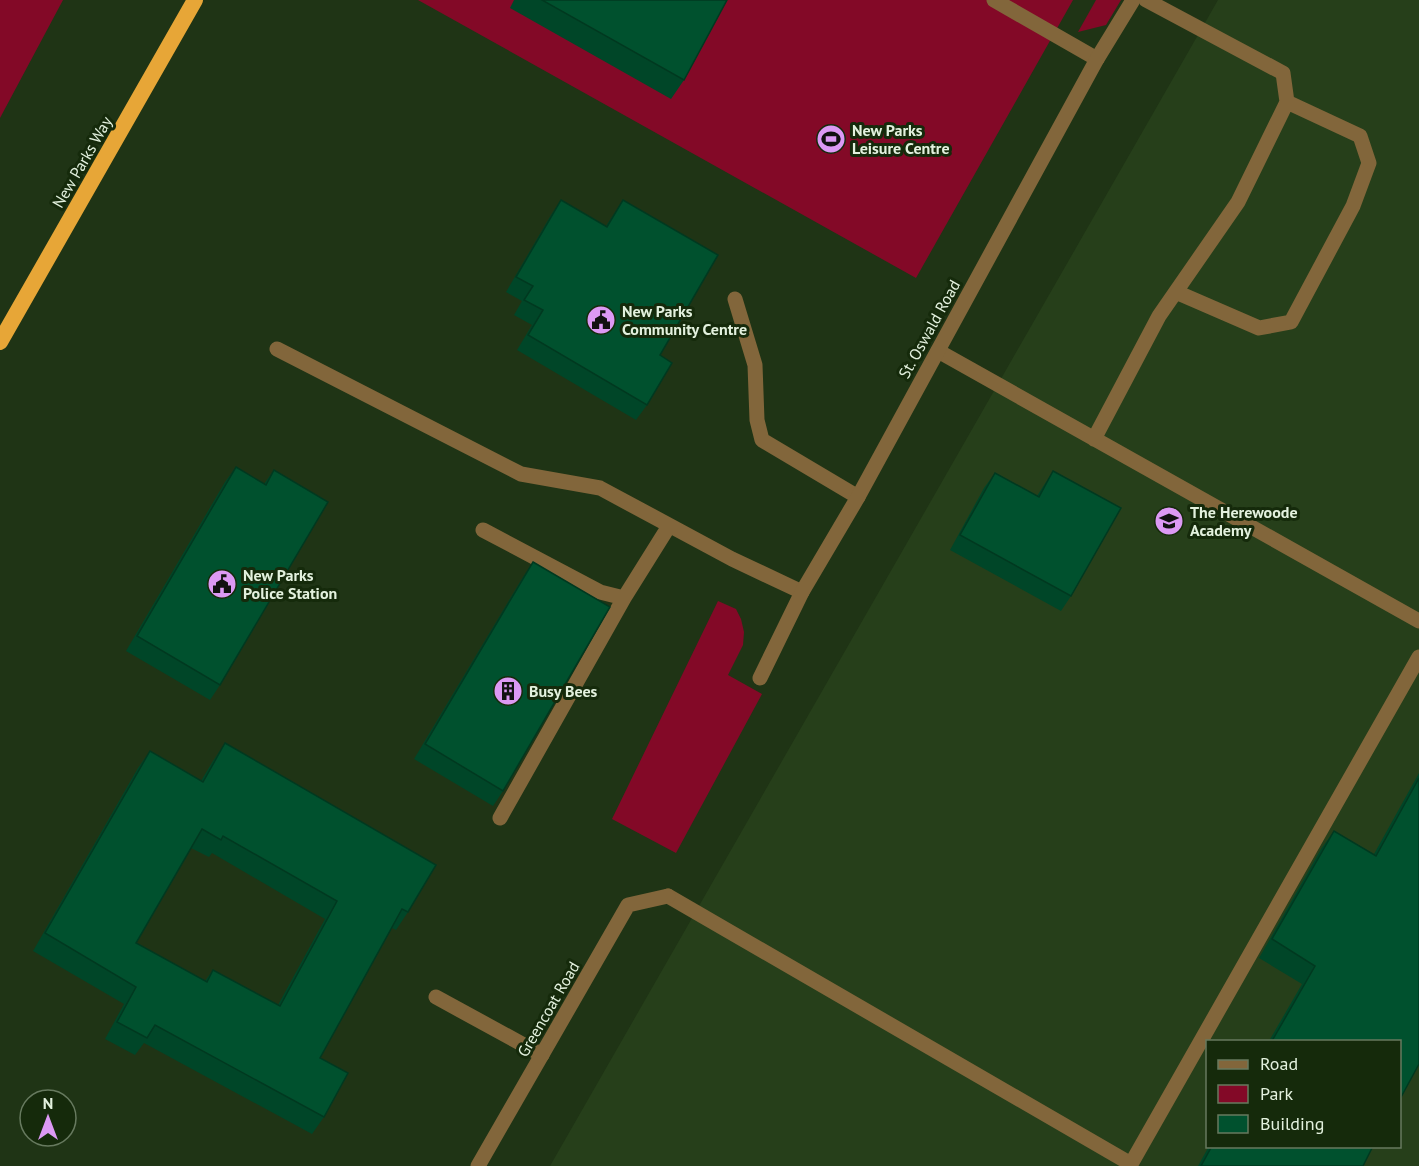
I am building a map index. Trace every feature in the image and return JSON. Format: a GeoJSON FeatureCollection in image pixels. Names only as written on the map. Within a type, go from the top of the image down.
{"type":"FeatureCollection","features":[{"type":"Feature","properties":{"kind":"highway","name":"New Parks Way"},"geometry":{"type":"LineString","coordinates":[[0,342],[195,0]]}},
{"type":"Feature","properties":{"kind":"street"},"geometry":{"type":"LineString","coordinates":[[994,0],[1097,59]]}},
{"type":"Feature","properties":{"kind":"street","name":"St. Oswald Road"},"geometry":{"type":"LineString","coordinates":[[760,678],[802,592],[858,497],[1097,59],[1133,0]]}},
{"type":"Feature","properties":{"kind":"street"},"geometry":{"type":"LineString","coordinates":[[1094,439],[1159,316],[1238,202],[1287,102],[1283,73],[1146,0]]}},
{"type":"Feature","properties":{"kind":"street"},"geometry":{"type":"LineString","coordinates":[[1176,292],[1259,328],[1291,322],[1353,206],[1370,163],[1360,136],[1287,102]]}},
{"type":"Feature","properties":{"kind":"street"},"geometry":{"type":"LineString","coordinates":[[735,299],[755,365],[757,420],[762,440],[858,497]]}},
{"type":"Feature","properties":{"kind":"street"},"geometry":{"type":"LineString","coordinates":[[277,349],[521,474],[600,488],[732,559],[802,592]]}},
{"type":"Feature","properties":{"kind":"street"},"geometry":{"type":"LineString","coordinates":[[938,351],[1419,621]]}},
{"type":"Feature","properties":{"kind":"street"},"geometry":{"type":"LineString","coordinates":[[500,818],[624,598],[669,526]]}},
{"type":"Feature","properties":{"kind":"street"},"geometry":{"type":"LineString","coordinates":[[483,530],[600,592],[624,598]]}},
{"type":"Feature","properties":{"kind":"street","name":"Greencoat Road"},"geometry":{"type":"LineString","coordinates":[[478,1166],[628,905],[668,896],[1131,1164],[1419,657]]}},
{"type":"Feature","properties":{"kind":"street"},"geometry":{"type":"LineString","coordinates":[[436,997],[542,1055]]}},
{"type":"Feature","properties":{"kind":"shaded area","name":"The Herewoode Academy"},"geometry":{"type":"Polygon","coordinates":[[[1218,0],[1419,0],[1419,1166],[550,1166],[1218,0]]]}},
{"type":"Feature","properties":{"kind":"green space"},"geometry":{"type":"Polygon","coordinates":[[[0,0],[63,0],[0,118],[0,0]]]}},
{"type":"Feature","properties":{"kind":"green space","name":"New Parks Leisure Centre"},"geometry":{"type":"Polygon","coordinates":[[[418,0],[1073,0],[916,278],[418,0]]]}},
{"type":"Feature","properties":{"kind":"green space"},"geometry":{"type":"Polygon","coordinates":[[[1096,0],[1121,0],[1106,25],[1078,32],[1096,0]]]}},
{"type":"Feature","properties":{"kind":"green space"},"geometry":{"type":"Polygon","coordinates":[[[718,601],[736,609],[744,632],[743,645],[728,675],[762,694],[676,853],[612,819],[718,601]]]}},
{"type":"Feature","properties":{"kind":"building"},"geometry":{"type":"Polygon","coordinates":[[[542,0],[727,0],[684,80],[542,0]]]}},
{"type":"Feature","properties":{"kind":"building","name":"New Parks Community Centre"},"geometry":{"type":"Polygon","coordinates":[[[561,200],[607,227],[623,200],[718,255],[660,355],[672,363],[647,405],[528,335],[543,310],[524,300],[533,286],[516,277],[561,200]]]}},
{"type":"Feature","properties":{"kind":"building","name":"New Parks Police Station"},"geometry":{"type":"Polygon","coordinates":[[[236,467],[266,485],[274,470],[328,502],[220,685],[137,636],[236,467]]]}},
{"type":"Feature","properties":{"kind":"building"},"geometry":{"type":"Polygon","coordinates":[[[1053,471],[1121,508],[1071,596],[960,535],[995,473],[1039,497],[1053,471]]]}},
{"type":"Feature","properties":{"kind":"building","name":"Busy Bees"},"geometry":{"type":"Polygon","coordinates":[[[533,562],[610,607],[503,791],[425,744],[533,562]]]}},
{"type":"Feature","properties":{"kind":"building"},"geometry":{"type":"Polygon","coordinates":[[[225,743],[436,865],[408,912],[402,909],[320,1058],[348,1073],[324,1117],[155,1025],[147,1038],[117,1022],[136,987],[45,933],[150,751],[203,782],[225,743]],[[202,829],[136,943],[207,982],[213,970],[280,1006],[337,901],[223,836],[221,840],[202,829]]]}},
{"type":"Feature","properties":{"kind":"building"},"geometry":{"type":"Polygon","coordinates":[[[1419,778],[1419,1064],[1401,1097],[1401,1040],[1273,1040],[1315,966],[1272,939],[1334,831],[1376,856],[1419,778]]]}},
{"type":"Feature","properties":{"kind":"building"},"geometry":{"type":"Polygon","coordinates":[[[1211,1148],[1372,1148],[1363,1166],[1201,1166],[1211,1148]]]}},
{"type":"Feature","properties":{"kind":"place","name":"New Parks Leisure Centre"},"geometry":{"type":"Point","coordinates":[831,139]}},
{"type":"Feature","properties":{"kind":"place","name":"New Parks Community Centre"},"geometry":{"type":"Point","coordinates":[601,320]}},
{"type":"Feature","properties":{"kind":"place","name":"The Herewoode Academy"},"geometry":{"type":"Point","coordinates":[1169,521]}},
{"type":"Feature","properties":{"kind":"place","name":"New Parks Police Station"},"geometry":{"type":"Point","coordinates":[222,584]}},
{"type":"Feature","properties":{"kind":"place","name":"Busy Bees"},"geometry":{"type":"Point","coordinates":[508,691]}}]}
